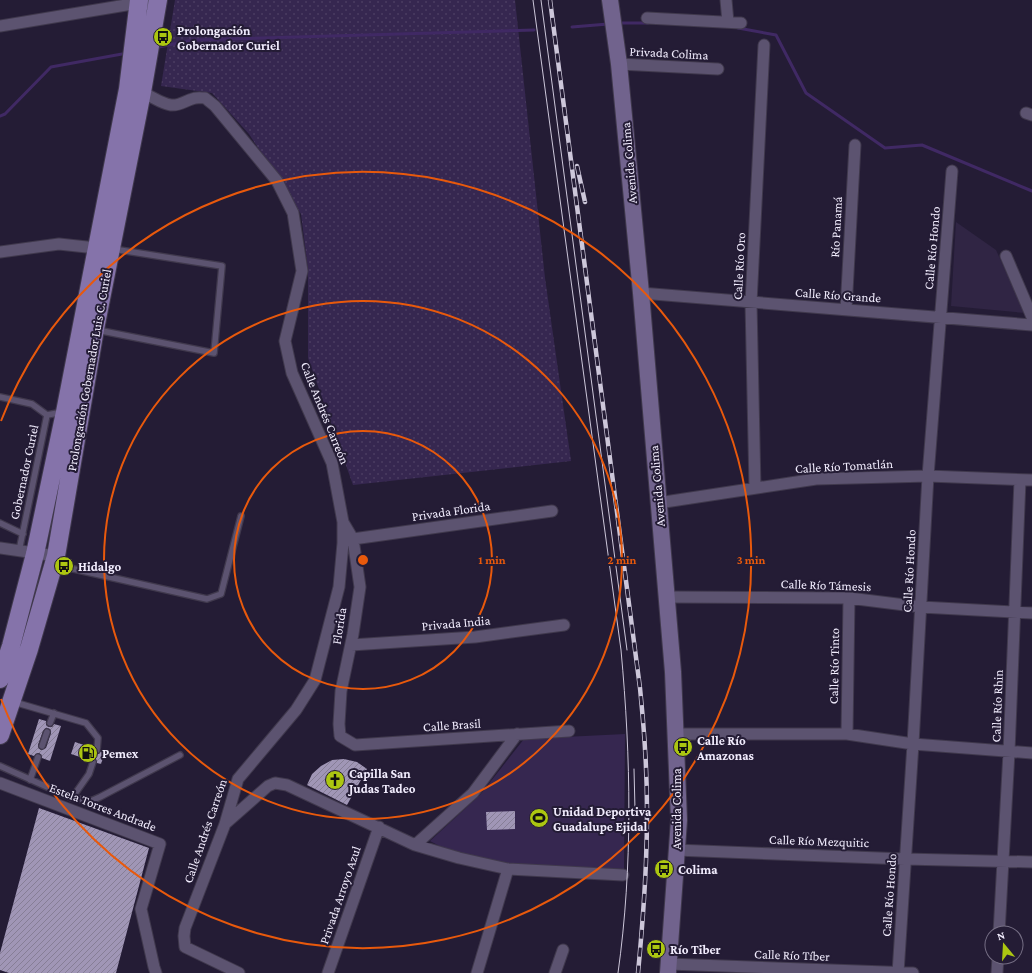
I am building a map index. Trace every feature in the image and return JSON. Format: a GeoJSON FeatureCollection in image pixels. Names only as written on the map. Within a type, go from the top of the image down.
{"type":"FeatureCollection","features":[{"type":"Feature","properties":{"kind":"main road","name":"Prolongación Gobernador Luis C. Curiel"},"geometry":{"type":"LineString","coordinates":[[135,91],[138,2]]}},
{"type":"Feature","properties":{"kind":"main road","name":"Prolongación Gobernador Luis C. Curiel"},"geometry":{"type":"LineString","coordinates":[[0,679],[5,645],[27,553],[56,414],[103,248],[135,91],[157,2]]}},
{"type":"Feature","properties":{"kind":"main road","name":"Prolongación Gobernador Luis C. Curiel"},"geometry":{"type":"LineString","coordinates":[[0,735],[29,649],[55,560],[95,329],[103,248]]}},
{"type":"Feature","properties":{"kind":"street","name":"Avenida Colima"},"geometry":{"type":"LineString","coordinates":[[610,0],[619,64],[641,293],[665,596],[673,672],[679,820],[669,969]]}},
{"type":"Feature","properties":{"kind":"street"},"geometry":{"type":"LineString","coordinates":[[726,0],[728,22]]}},
{"type":"Feature","properties":{"kind":"street"},"geometry":{"type":"LineString","coordinates":[[0,26],[138,2],[157,2]]}},
{"type":"Feature","properties":{"kind":"street"},"geometry":{"type":"LineString","coordinates":[[648,18],[741,23]]}},
{"type":"Feature","properties":{"kind":"street","name":"Calle Río Oro"},"geometry":{"type":"LineString","coordinates":[[755,488],[750,303],[764,45]]}},
{"type":"Feature","properties":{"kind":"street","name":"Privada Colima"},"geometry":{"type":"LineString","coordinates":[[619,64],[718,69]]}},
{"type":"Feature","properties":{"kind":"street","name":"Calle Andrés Carreón"},"geometry":{"type":"LineString","coordinates":[[135,91],[170,105],[178,105],[193,98],[204,98],[214,106],[277,181],[293,213],[302,271],[285,341],[292,373],[332,463],[343,522],[343,543],[338,587],[314,680],[296,710],[238,779],[225,824],[185,928],[185,947],[238,973]]}},
{"type":"Feature","properties":{"kind":"street","name":"Río Panamá"},"geometry":{"type":"LineString","coordinates":[[846,310],[855,145]]}},
{"type":"Feature","properties":{"kind":"street","name":"Calle Río Hondo"},"geometry":{"type":"LineString","coordinates":[[898,973],[928,476],[952,172]]}},
{"type":"Feature","properties":{"kind":"street"},"geometry":{"type":"LineString","coordinates":[[0,252],[59,244],[103,248]]}},
{"type":"Feature","properties":{"kind":"street"},"geometry":{"type":"LineString","coordinates":[[1006,256],[1032,317]]}},
{"type":"Feature","properties":{"kind":"street","name":"Calle Río Grande"},"geometry":{"type":"LineString","coordinates":[[641,293],[1032,325]]}},
{"type":"Feature","properties":{"kind":"street","name":"Calle Río Tomatlán"},"geometry":{"type":"LineString","coordinates":[[658,503],[816,479],[928,476],[1032,480]]}},
{"type":"Feature","properties":{"kind":"street","name":"Calle Río Rhin"},"geometry":{"type":"LineString","coordinates":[[1000,925],[1004,861],[1020,480]]}},
{"type":"Feature","properties":{"kind":"street","name":"Privada Florida"},"geometry":{"type":"LineString","coordinates":[[353,539],[552,511]]}},
{"type":"Feature","properties":{"kind":"street","name":"Florida"},"geometry":{"type":"LineString","coordinates":[[340,736],[339,724],[341,690],[351,645],[360,587],[353,539],[343,522]]}},
{"type":"Feature","properties":{"kind":"street"},"geometry":{"type":"LineString","coordinates":[[0,548],[55,560]]}},
{"type":"Feature","properties":{"kind":"street","name":"Calle Río Támesis"},"geometry":{"type":"LineString","coordinates":[[665,596],[849,598],[921,607],[1032,612]]}},
{"type":"Feature","properties":{"kind":"street","name":"Calle Río Tinto"},"geometry":{"type":"LineString","coordinates":[[847,734],[849,598]]}},
{"type":"Feature","properties":{"kind":"street","name":"Privada India"},"geometry":{"type":"LineString","coordinates":[[351,645],[475,637],[564,625]]}},
{"type":"Feature","properties":{"kind":"street"},"geometry":{"type":"LineString","coordinates":[[5,645],[29,649]]}},
{"type":"Feature","properties":{"kind":"street","name":"Calle Brasil"},"geometry":{"type":"LineString","coordinates":[[340,736],[355,746],[569,730]]}},
{"type":"Feature","properties":{"kind":"street"},"geometry":{"type":"LineString","coordinates":[[415,845],[473,793],[517,734]]}},
{"type":"Feature","properties":{"kind":"street"},"geometry":{"type":"LineString","coordinates":[[675,734],[847,734],[913,744],[1032,753]]}},
{"type":"Feature","properties":{"kind":"street","name":"Estela Torres Andrade"},"geometry":{"type":"LineString","coordinates":[[0,783],[160,844],[141,909],[156,973]]}},
{"type":"Feature","properties":{"kind":"street"},"geometry":{"type":"LineString","coordinates":[[225,824],[268,786],[275,784],[286,785],[415,845],[459,858],[508,869],[623,875]]}},
{"type":"Feature","properties":{"kind":"street","name":"Privada Arroyo Azul"},"geometry":{"type":"LineString","coordinates":[[328,973],[379,827]]}},
{"type":"Feature","properties":{"kind":"street","name":"Calle Río Mezquitic"},"geometry":{"type":"LineString","coordinates":[[676,850],[905,859],[1032,862]]}},
{"type":"Feature","properties":{"kind":"street"},"geometry":{"type":"LineString","coordinates":[[477,973],[508,869]]}},
{"type":"Feature","properties":{"kind":"street"},"geometry":{"type":"LineString","coordinates":[[555,973],[563,950]]}},
{"type":"Feature","properties":{"kind":"street","name":"Calle Río Tíber"},"geometry":{"type":"LineString","coordinates":[[669,969],[913,973]]}},
{"type":"Feature","properties":{"kind":"lane"},"geometry":{"type":"LineString","coordinates":[[95,329],[214,353],[222,266],[103,248]]}},
{"type":"Feature","properties":{"kind":"lane","name":"Gobernador Curiel"},"geometry":{"type":"LineString","coordinates":[[0,397],[32,404],[56,414],[32,482],[23,534],[27,553]]}},
{"type":"Feature","properties":{"kind":"lane"},"geometry":{"type":"LineString","coordinates":[[55,560],[65,568],[207,599],[221,594],[241,516]]}},
{"type":"Feature","properties":{"kind":"lane","name":"Gobernador Curiel"},"geometry":{"type":"LineString","coordinates":[[0,523],[23,534]]}},
{"type":"Feature","properties":{"kind":"lane"},"geometry":{"type":"LineString","coordinates":[[12,702],[86,723],[98,738],[96,750]]}},
{"type":"Feature","properties":{"kind":"lane"},"geometry":{"type":"LineString","coordinates":[[50,722],[54,713]]}},
{"type":"Feature","properties":{"kind":"lane"},"geometry":{"type":"LineString","coordinates":[[42,746],[47,732]]}},
{"type":"Feature","properties":{"kind":"lane"},"geometry":{"type":"LineString","coordinates":[[0,766],[72,798],[91,801],[100,798],[180,755]]}},
{"type":"Feature","properties":{"kind":"lane"},"geometry":{"type":"LineString","coordinates":[[30,780],[38,757]]}},
{"type":"Feature","properties":{"kind":"lane"},"geometry":{"type":"LineString","coordinates":[[72,798],[90,774],[93,762]]}},
{"type":"Feature","properties":{"kind":"shaded area"},"geometry":{"type":"Polygon","coordinates":[[[175,0],[515,0],[545,278],[571,461],[353,485],[308,358],[308,269],[301,214],[249,134],[212,93],[161,86],[175,0]]]}},
{"type":"Feature","properties":{"kind":"shaded area"},"geometry":{"type":"Polygon","coordinates":[[[956,222],[996,250],[1025,313],[951,306],[956,222]]]}},
{"type":"Feature","properties":{"kind":"shaded area","name":"Unidad Deportiva Guadalupe Ejidal"},"geometry":{"type":"Polygon","coordinates":[[[625,734],[624,869],[512,865],[455,854],[430,841],[480,795],[524,739],[625,734]]]}},
{"type":"Feature","properties":{"kind":"building"},"geometry":{"type":"Polygon","coordinates":[[[39,719],[46,721],[46,725],[49,727],[52,727],[54,724],[61,726],[50,761],[42,758],[39,753],[34,756],[28,754],[39,719]],[[46,728],[43,731],[38,745],[41,750],[46,748],[51,733],[50,729],[46,728]]]}},
{"type":"Feature","properties":{"kind":"building","name":"Pemex"},"geometry":{"type":"Polygon","coordinates":[[[75,742],[93,748],[93,752],[96,754],[99,754],[101,751],[105,752],[101,764],[97,763],[94,758],[89,760],[71,754],[75,742]]]}},
{"type":"Feature","properties":{"kind":"building","name":"Capilla San Judas Tadeo"},"geometry":{"type":"Polygon","coordinates":[[[344,759],[357,762],[367,769],[347,805],[307,785],[312,774],[321,766],[332,760],[344,759]]]}},
{"type":"Feature","properties":{"kind":"building"},"geometry":{"type":"Polygon","coordinates":[[[39,808],[149,848],[116,973],[9,973],[0,970],[0,953],[39,808]]]}},
{"type":"Feature","properties":{"kind":"building"},"geometry":{"type":"Polygon","coordinates":[[[515,811],[515,829],[487,830],[486,812],[515,811]]]}},
{"type":"Feature","properties":{"kind":"waterway"},"geometry":{"type":"LineString","coordinates":[[618,23],[648,23]]}},
{"type":"Feature","properties":{"kind":"waterway"},"geometry":{"type":"LineString","coordinates":[[572,27],[608,24]]}},
{"type":"Feature","properties":{"kind":"waterway"},"geometry":{"type":"LineString","coordinates":[[738,28],[776,35],[806,93],[885,148],[922,145],[1032,191]]}},
{"type":"Feature","properties":{"kind":"waterway"},"geometry":{"type":"LineString","coordinates":[[159,47],[193,40],[534,30]]}},
{"type":"Feature","properties":{"kind":"waterway"},"geometry":{"type":"LineString","coordinates":[[0,116],[5,114],[51,67],[122,54]]}},
{"type":"Feature","properties":{"kind":"tram line"},"geometry":{"type":"LineString","coordinates":[[533,0],[621,650],[627,731],[629,812],[626,893],[618,973]]}},
{"type":"Feature","properties":{"kind":"tram line"},"geometry":{"type":"LineString","coordinates":[[541,0],[627,650]]}},
{"type":"Feature","properties":{"kind":"tram line"},"geometry":{"type":"LineString","coordinates":[[634,769],[635,809]]}},
{"type":"Feature","properties":{"kind":"railway"},"geometry":{"type":"LineString","coordinates":[[550,0],[640,688],[645,741],[647,833],[645,889],[638,973]]}},
{"type":"Feature","properties":{"kind":"railway"},"geometry":{"type":"LineString","coordinates":[[577,166],[585,202]]}},
{"type":"Feature","properties":{"kind":"place","name":"Prolongación Gobernador Curiel"},"geometry":{"type":"Point","coordinates":[163,37]}},
{"type":"Feature","properties":{"kind":"place","name":"Hidalgo"},"geometry":{"type":"Point","coordinates":[64,566]}},
{"type":"Feature","properties":{"kind":"place","name":"Calle Río Amazonas"},"geometry":{"type":"Point","coordinates":[683,747]}},
{"type":"Feature","properties":{"kind":"place","name":"Pemex"},"geometry":{"type":"Point","coordinates":[88,753]}},
{"type":"Feature","properties":{"kind":"place","name":"Capilla San Judas Tadeo"},"geometry":{"type":"Point","coordinates":[335,780]}},
{"type":"Feature","properties":{"kind":"place","name":"Unidad Deportiva Guadalupe Ejidal"},"geometry":{"type":"Point","coordinates":[539,818]}},
{"type":"Feature","properties":{"kind":"place","name":"Colima"},"geometry":{"type":"Point","coordinates":[664,869]}},
{"type":"Feature","properties":{"kind":"place","name":"Río Tiber"},"geometry":{"type":"Point","coordinates":[656,949]}}]}
